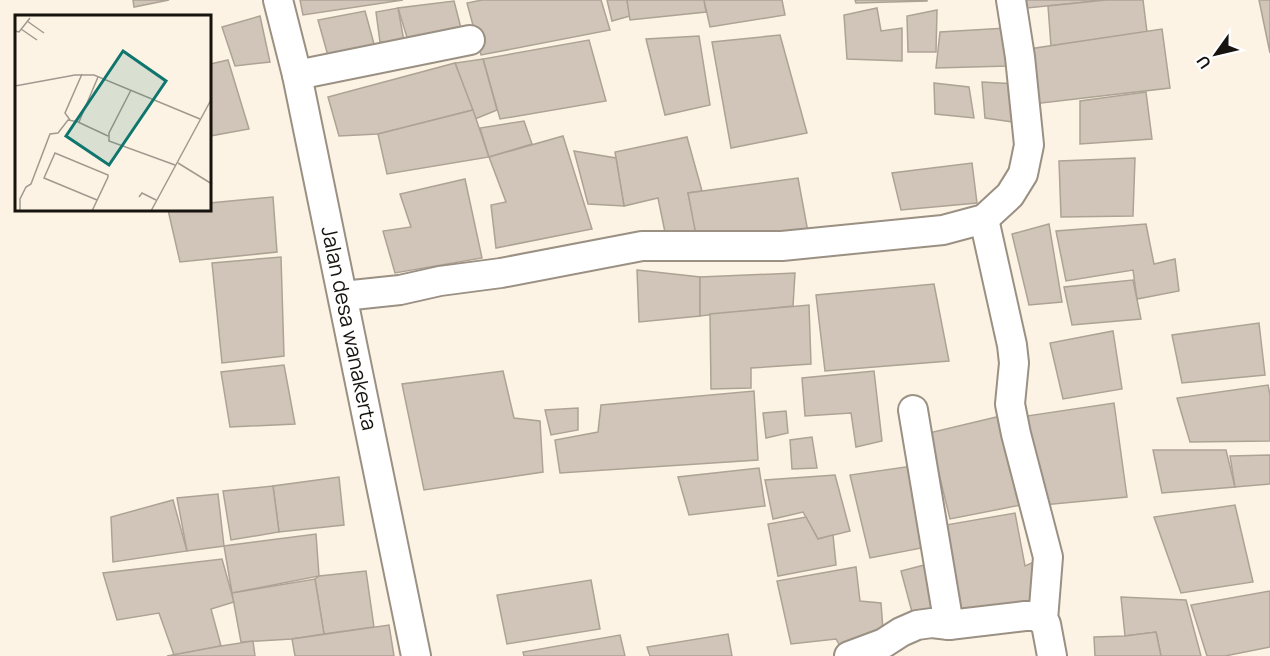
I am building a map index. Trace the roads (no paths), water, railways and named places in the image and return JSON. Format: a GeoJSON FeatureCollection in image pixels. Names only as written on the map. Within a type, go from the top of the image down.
{"type":"FeatureCollection","features":[{"type":"Feature","properties":{"kind":"street","name":"Jalan desa wanakerta"},"geometry":{"type":"LineString","coordinates":[[279,0],[297,75],[416,656]]}},
{"type":"Feature","properties":{"kind":"street"},"geometry":{"type":"LineString","coordinates":[[343,296],[400,290],[642,246],[782,246],[943,230],[984,219],[1010,195],[1023,174],[1029,145],[1020,57],[1011,0]]}},
{"type":"Feature","properties":{"kind":"street"},"geometry":{"type":"LineString","coordinates":[[297,75],[470,40]]}},
{"type":"Feature","properties":{"kind":"street"},"geometry":{"type":"LineString","coordinates":[[984,219],[1012,345],[1014,363],[1010,404],[1048,557],[1043,620]]}},
{"type":"Feature","properties":{"kind":"street"},"geometry":{"type":"LineString","coordinates":[[913,410],[948,625]]}},
{"type":"Feature","properties":{"kind":"street"},"geometry":{"type":"LineString","coordinates":[[849,656],[884,643],[917,625],[932,623],[948,625],[1037,616],[1046,624],[1052,656]]}}]}
